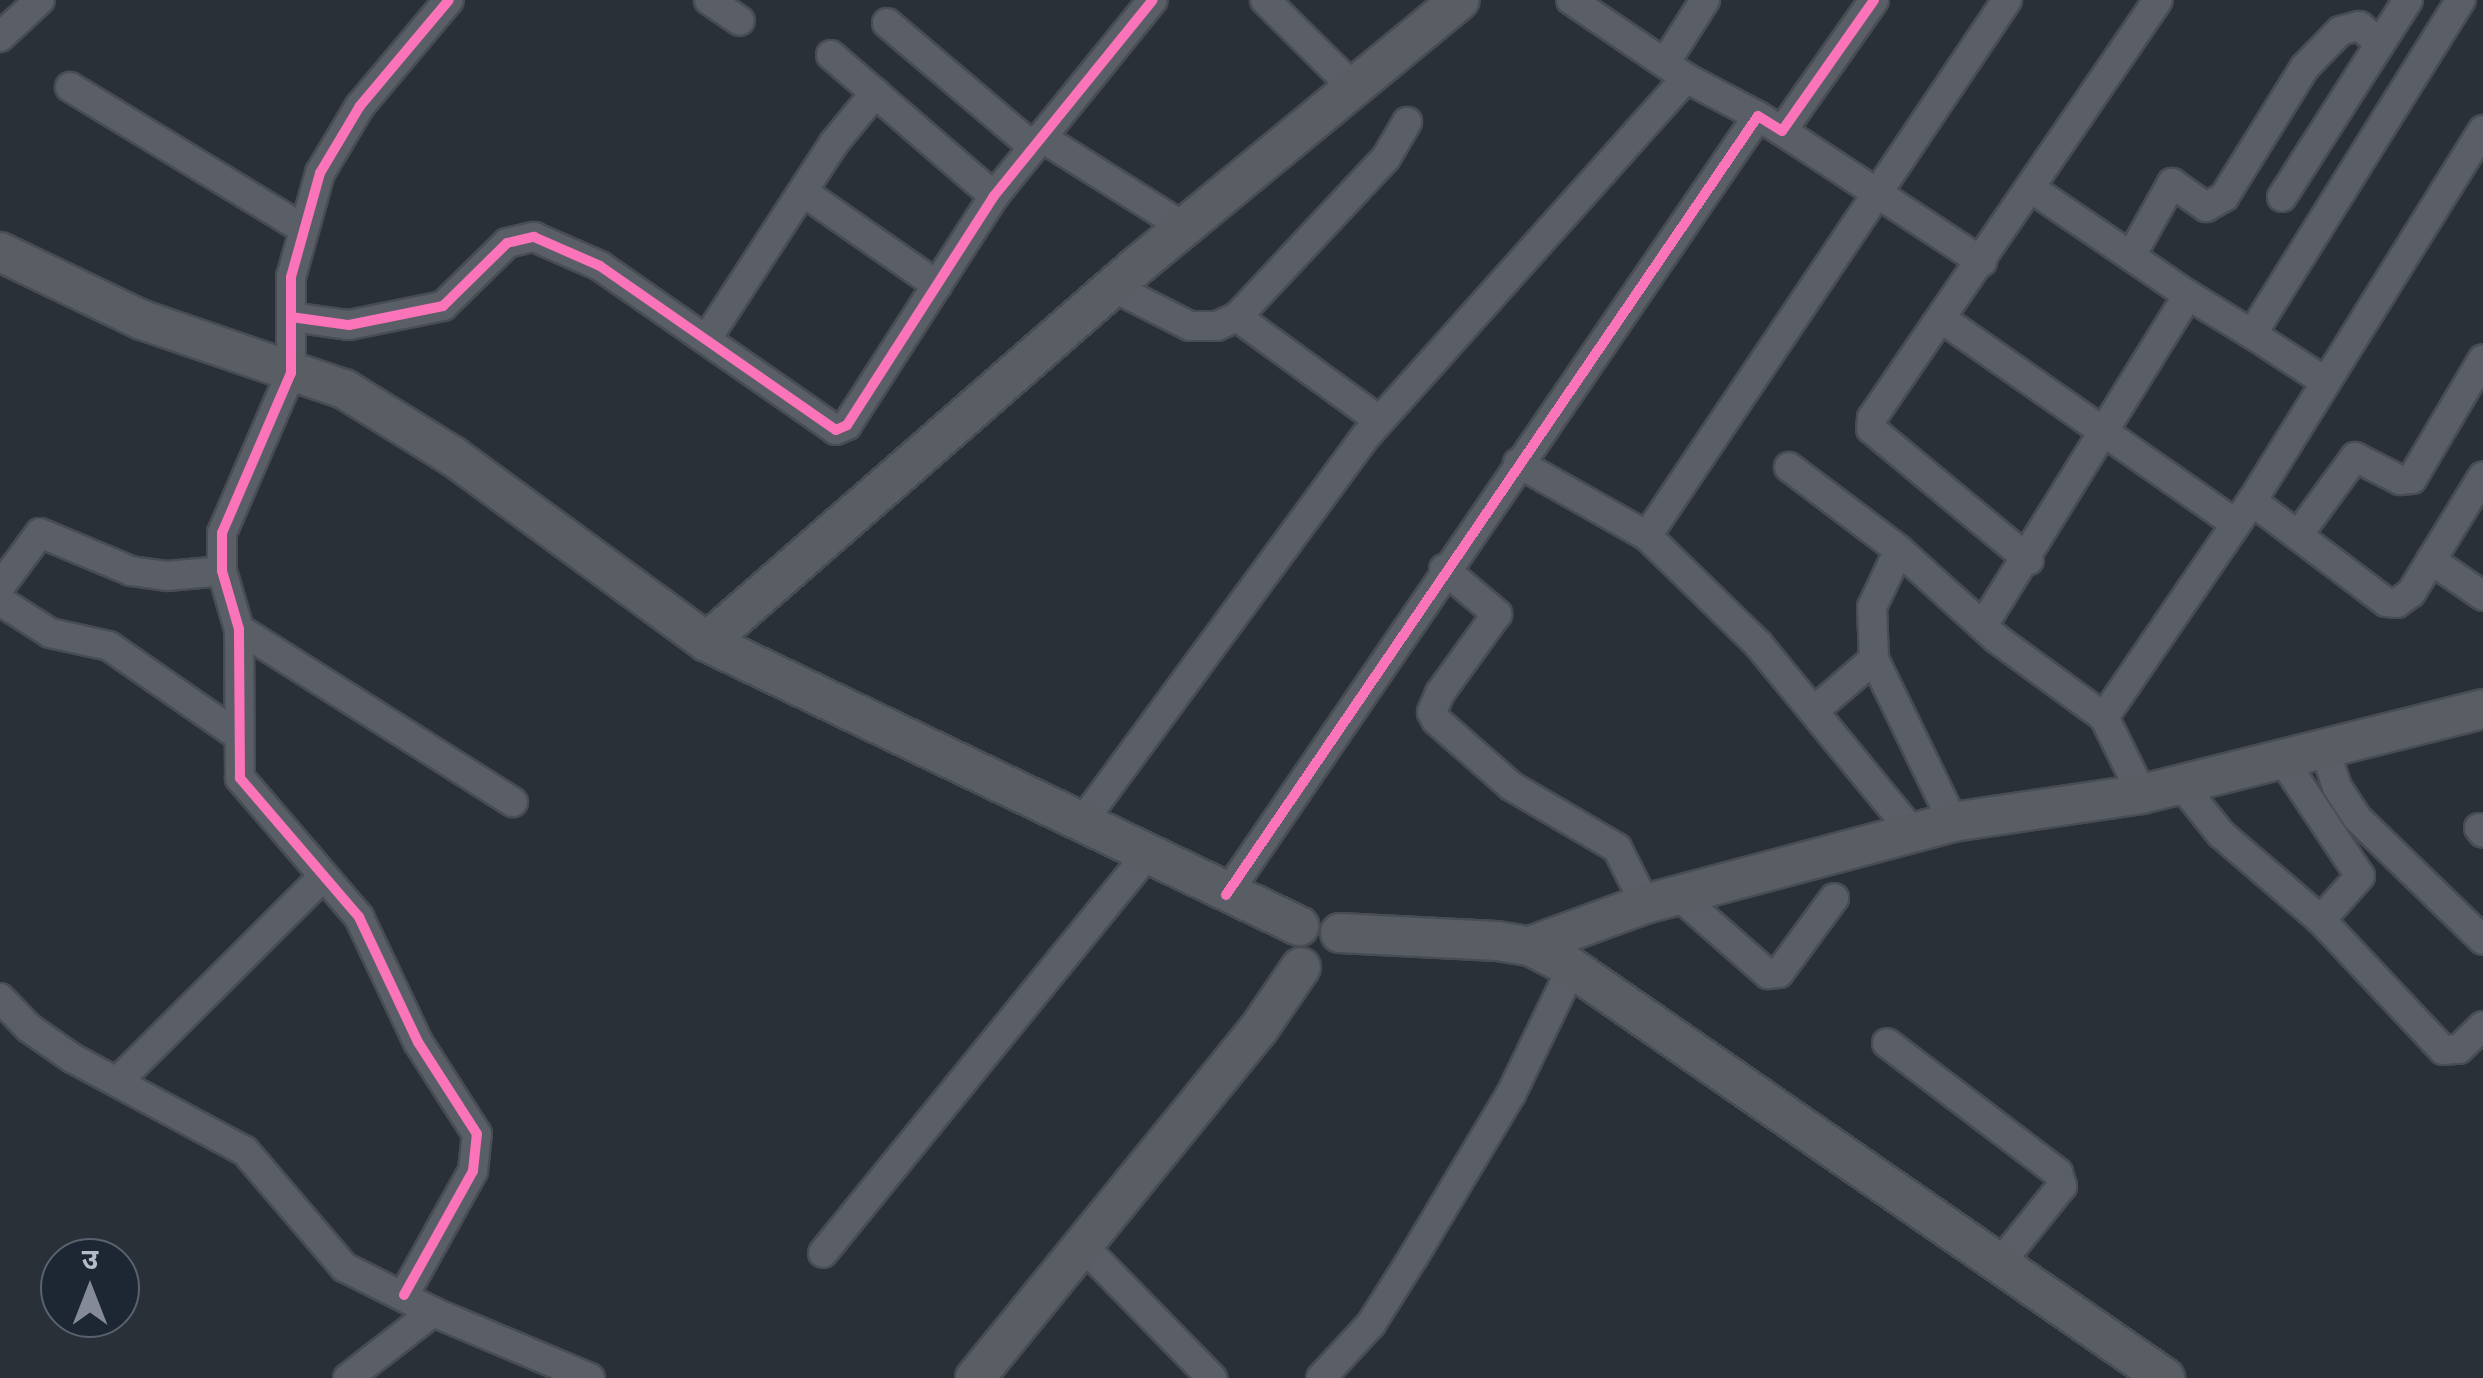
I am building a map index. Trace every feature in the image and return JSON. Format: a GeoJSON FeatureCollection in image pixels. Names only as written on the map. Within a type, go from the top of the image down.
{"type":"FeatureCollection","features":[{"type":"Feature","properties":{"kind":"main road"},"geometry":{"type":"LineString","coordinates":[[707,642],[1113,287],[1460,0]]}},
{"type":"Feature","properties":{"kind":"main road"},"geometry":{"type":"LineString","coordinates":[[0,252],[142,320],[344,389],[396,418],[707,642],[1226,895],[1299,926],[1326,921],[1340,934],[1530,946],[1662,900],[1953,822],[2142,794],[2483,709]]}},
{"type":"Feature","properties":{"kind":"main road"},"geometry":{"type":"LineString","coordinates":[[1299,926],[1291,947],[1301,966],[1318,972],[1334,965],[1342,950],[1340,934]]}},
{"type":"Feature","properties":{"kind":"main road"},"geometry":{"type":"LineString","coordinates":[[1530,946],[1572,968],[1998,1266],[2166,1378]]}},
{"type":"Feature","properties":{"kind":"main road"},"geometry":{"type":"LineString","coordinates":[[976,1378],[1085,1248],[1301,966]]}},
{"type":"Feature","properties":{"kind":"street"},"geometry":{"type":"LineString","coordinates":[[0,37],[40,0]]}},
{"type":"Feature","properties":{"kind":"street"},"geometry":{"type":"LineString","coordinates":[[404,1295],[473,1170],[478,1134],[418,1042],[359,917],[240,778],[236,734],[238,629],[222,570],[222,533],[291,372],[291,317],[302,228],[320,174],[360,106],[449,0]]}},
{"type":"Feature","properties":{"kind":"street"},"geometry":{"type":"LineString","coordinates":[[709,0],[740,22]]}},
{"type":"Feature","properties":{"kind":"street"},"geometry":{"type":"LineString","coordinates":[[291,317],[349,325],[443,306],[507,243],[534,236],[600,266],[708,337],[836,430],[848,425],[994,196],[1153,0]]}},
{"type":"Feature","properties":{"kind":"street"},"geometry":{"type":"LineString","coordinates":[[1265,0],[1353,87]]}},
{"type":"Feature","properties":{"kind":"street"},"geometry":{"type":"LineString","coordinates":[[1571,0],[1675,70],[1770,123],[1982,262]]}},
{"type":"Feature","properties":{"kind":"street"},"geometry":{"type":"LineString","coordinates":[[1080,825],[1379,420],[1675,70],[1705,0]]}},
{"type":"Feature","properties":{"kind":"street"},"geometry":{"type":"LineString","coordinates":[[1226,895],[1518,463],[1770,123],[1874,0]]}},
{"type":"Feature","properties":{"kind":"street"},"geometry":{"type":"LineString","coordinates":[[1647,536],[2007,0]]}},
{"type":"Feature","properties":{"kind":"street"},"geometry":{"type":"LineString","coordinates":[[2028,560],[1871,429],[1872,418],[2158,0]]}},
{"type":"Feature","properties":{"kind":"street"},"geometry":{"type":"LineString","coordinates":[[2282,197],[2408,0]]}},
{"type":"Feature","properties":{"kind":"street"},"geometry":{"type":"LineString","coordinates":[[2252,334],[2461,0]]}},
{"type":"Feature","properties":{"kind":"street"},"geometry":{"type":"LineString","coordinates":[[2470,0],[2483,9]]}},
{"type":"Feature","properties":{"kind":"street"},"geometry":{"type":"LineString","coordinates":[[888,23],[1037,142],[1184,227]]}},
{"type":"Feature","properties":{"kind":"street"},"geometry":{"type":"LineString","coordinates":[[2131,256],[2172,183],[2206,206],[2224,198],[2305,67],[2340,30],[2358,26],[2379,42]]}},
{"type":"Feature","properties":{"kind":"street"},"geometry":{"type":"LineString","coordinates":[[831,54],[994,196]]}},
{"type":"Feature","properties":{"kind":"street"},"geometry":{"type":"LineString","coordinates":[[70,87],[302,228]]}},
{"type":"Feature","properties":{"kind":"street"},"geometry":{"type":"LineString","coordinates":[[708,337],[806,194],[834,144],[875,93]]}},
{"type":"Feature","properties":{"kind":"street"},"geometry":{"type":"LineString","coordinates":[[1113,287],[1190,326],[1216,326],[1237,317],[1386,158],[1407,122]]}},
{"type":"Feature","properties":{"kind":"street"},"geometry":{"type":"LineString","coordinates":[[2104,716],[2244,512],[2483,130]]}},
{"type":"Feature","properties":{"kind":"street"},"geometry":{"type":"LineString","coordinates":[[2032,189],[2188,295],[2326,382]]}},
{"type":"Feature","properties":{"kind":"street"},"geometry":{"type":"LineString","coordinates":[[806,194],[937,285]]}},
{"type":"Feature","properties":{"kind":"street"},"geometry":{"type":"LineString","coordinates":[[1984,624],[2028,560],[2188,295]]}},
{"type":"Feature","properties":{"kind":"street"},"geometry":{"type":"LineString","coordinates":[[1237,317],[1379,420]]}},
{"type":"Feature","properties":{"kind":"street"},"geometry":{"type":"LineString","coordinates":[[1942,319],[2105,432],[2244,512],[2298,535],[2386,602],[2410,593],[2483,476]]}},
{"type":"Feature","properties":{"kind":"street"},"geometry":{"type":"LineString","coordinates":[[2298,535],[2354,457],[2400,480],[2412,479],[2483,359]]}},
{"type":"Feature","properties":{"kind":"street"},"geometry":{"type":"LineString","coordinates":[[1518,463],[1647,536],[1815,710],[1913,833]]}},
{"type":"Feature","properties":{"kind":"street"},"geometry":{"type":"LineString","coordinates":[[1789,467],[1899,550],[1984,624],[2104,716],[2142,794]]}},
{"type":"Feature","properties":{"kind":"street"},"geometry":{"type":"LineString","coordinates":[[0,587],[40,533],[131,570],[168,576],[222,570]]}},
{"type":"Feature","properties":{"kind":"street"},"geometry":{"type":"LineString","coordinates":[[1899,550],[1872,607],[1874,659],[1953,822]]}},
{"type":"Feature","properties":{"kind":"street"},"geometry":{"type":"LineString","coordinates":[[2431,560],[2483,596]]}},
{"type":"Feature","properties":{"kind":"street"},"geometry":{"type":"LineString","coordinates":[[1444,570],[1497,614],[1440,692],[1432,712],[1436,720],[1510,786],[1617,848],[1662,900],[1768,974],[1778,973],[1834,898]]}},
{"type":"Feature","properties":{"kind":"street"},"geometry":{"type":"LineString","coordinates":[[0,601],[50,633],[109,646],[236,734]]}},
{"type":"Feature","properties":{"kind":"street"},"geometry":{"type":"LineString","coordinates":[[238,629],[513,802]]}},
{"type":"Feature","properties":{"kind":"street"},"geometry":{"type":"LineString","coordinates":[[1815,710],[1874,659]]}},
{"type":"Feature","properties":{"kind":"street"},"geometry":{"type":"LineString","coordinates":[[2325,750],[2336,787],[2357,818],[2483,940]]}},
{"type":"Feature","properties":{"kind":"street"},"geometry":{"type":"LineString","coordinates":[[2283,760],[2360,876],[2321,920]]}},
{"type":"Feature","properties":{"kind":"street"},"geometry":{"type":"LineString","coordinates":[[2180,784],[2229,842],[2321,920],[2444,1050],[2459,1050],[2483,1026]]}},
{"type":"Feature","properties":{"kind":"street"},"geometry":{"type":"LineString","coordinates":[[823,1254],[1144,857]]}},
{"type":"Feature","properties":{"kind":"street"},"geometry":{"type":"LineString","coordinates":[[118,1081],[323,877]]}},
{"type":"Feature","properties":{"kind":"street"},"geometry":{"type":"LineString","coordinates":[[1322,1378],[1371,1324],[1414,1256],[1510,1094],[1572,968]]}},
{"type":"Feature","properties":{"kind":"street"},"geometry":{"type":"LineString","coordinates":[[0,998],[28,1028],[245,1151],[344,1267],[433,1312],[590,1378]]}},
{"type":"Feature","properties":{"kind":"street"},"geometry":{"type":"LineString","coordinates":[[1888,1043],[2058,1172],[2062,1186],[1998,1266]]}},
{"type":"Feature","properties":{"kind":"street"},"geometry":{"type":"LineString","coordinates":[[1085,1248],[1212,1378]]}},
{"type":"Feature","properties":{"kind":"street"},"geometry":{"type":"LineString","coordinates":[[348,1378],[433,1312]]}},
{"type":"Feature","properties":{"kind":"cycle path"},"geometry":{"type":"LineString","coordinates":[[404,1295],[473,1171],[477,1134],[418,1042],[359,917],[240,778],[239,629],[222,571],[222,533],[291,373],[291,277],[320,173],[360,106],[449,0]]}},
{"type":"Feature","properties":{"kind":"cycle path"},"geometry":{"type":"LineString","coordinates":[[291,317],[349,325],[443,306],[507,243],[534,237],[600,266],[836,430],[847,425],[994,196],[1153,0]]}},
{"type":"Feature","properties":{"kind":"cycle path"},"geometry":{"type":"LineString","coordinates":[[1226,895],[1758,116],[1782,131],[1874,0]]}}]}
